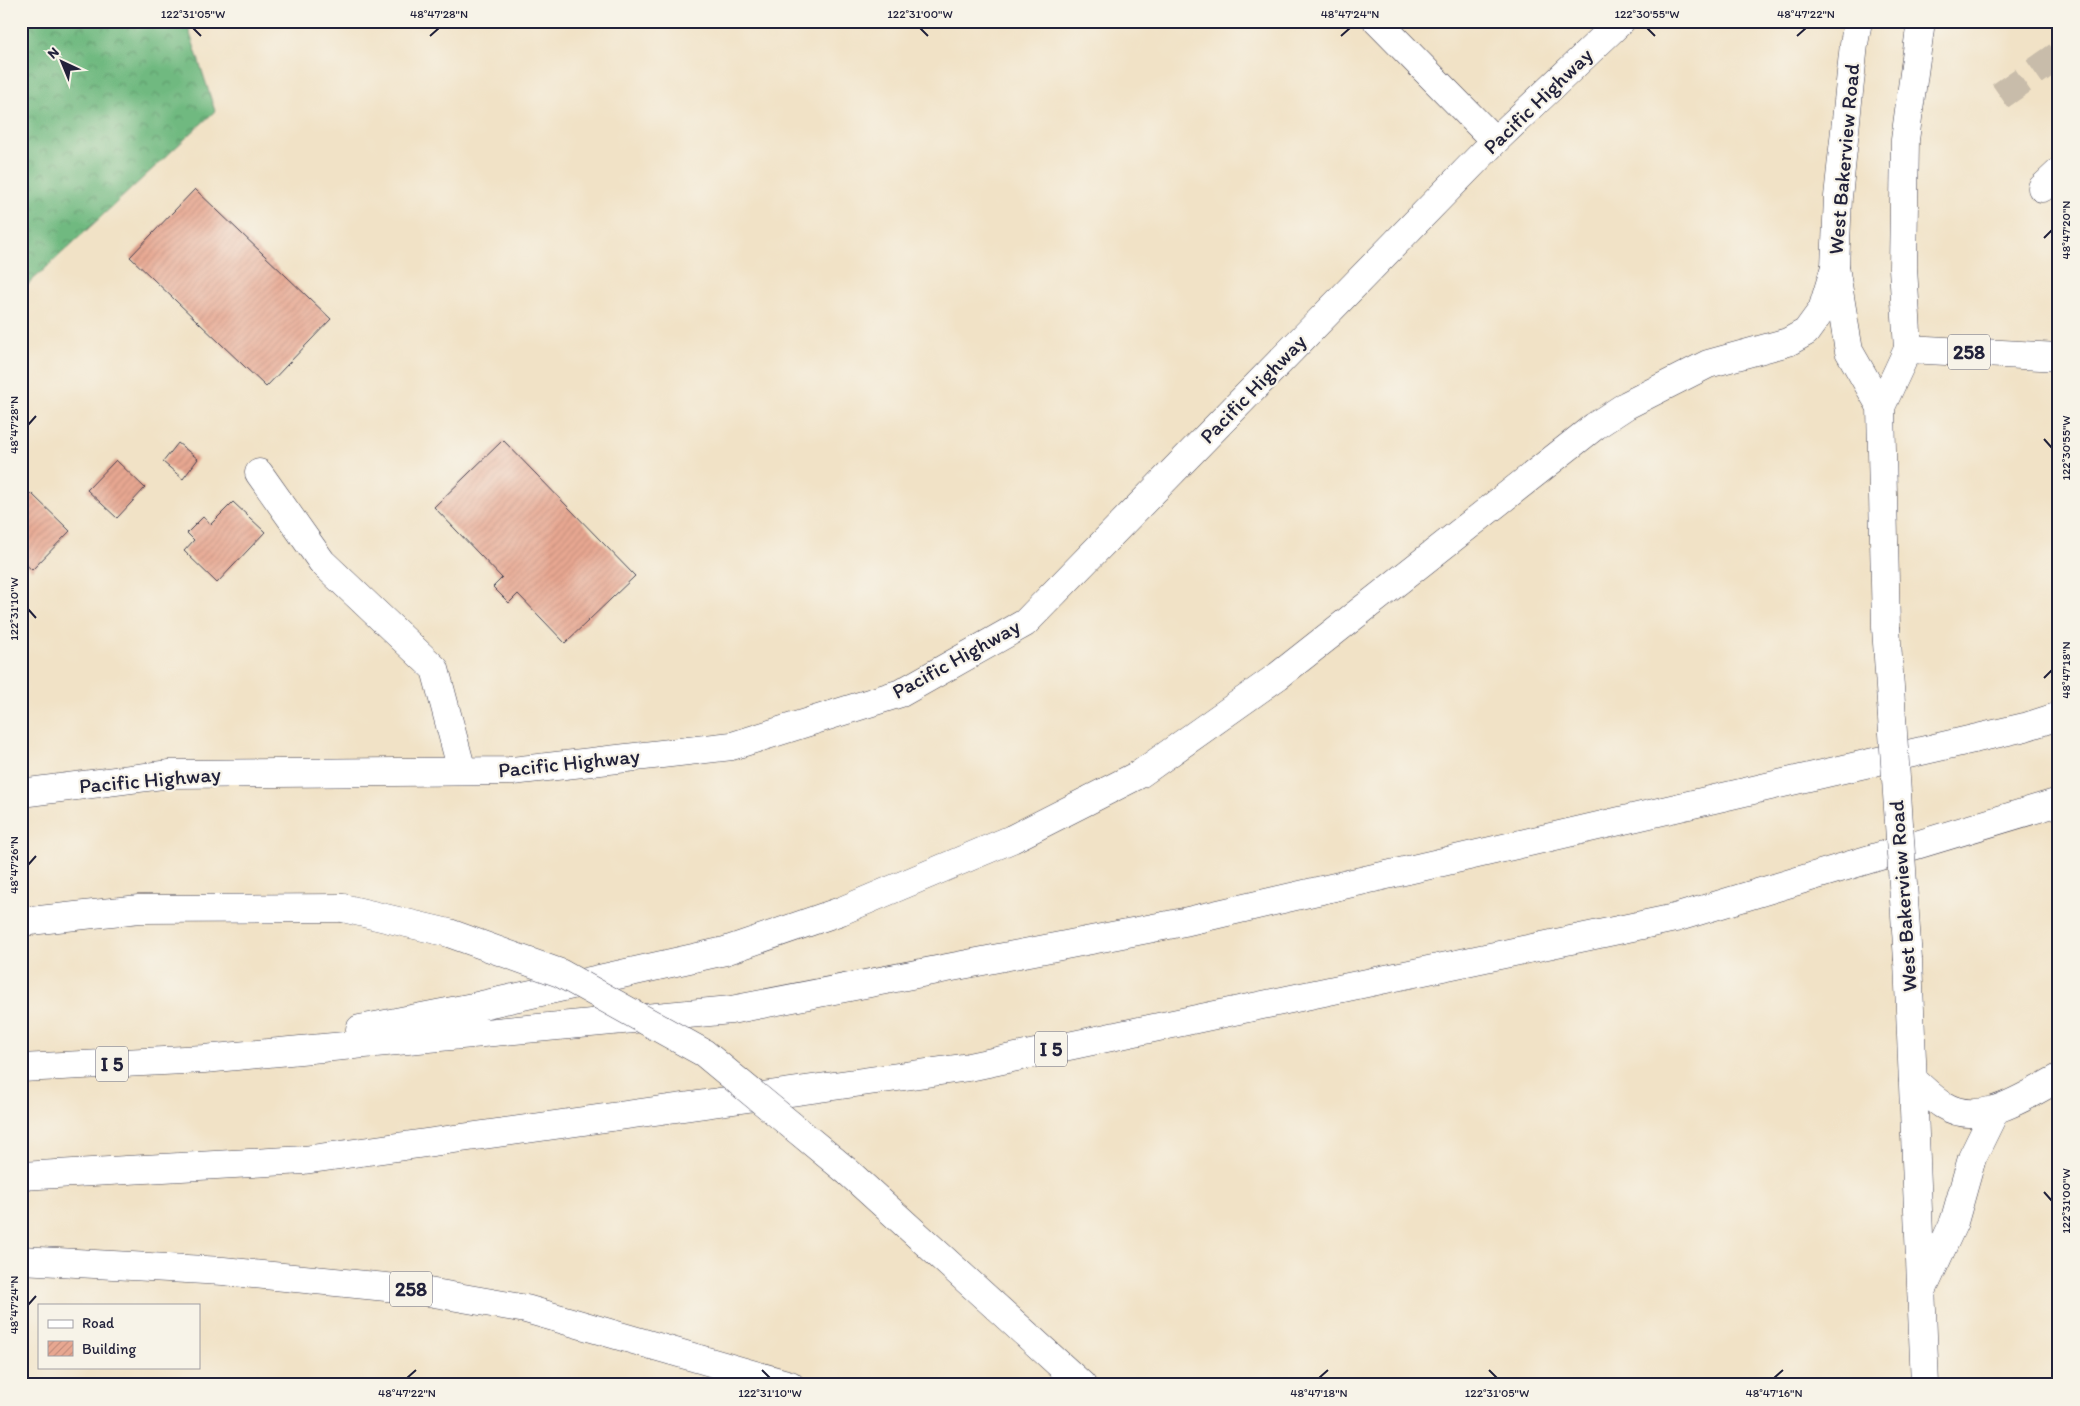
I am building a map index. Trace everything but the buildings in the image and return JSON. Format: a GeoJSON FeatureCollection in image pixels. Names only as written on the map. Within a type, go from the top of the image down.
{"type":"FeatureCollection","features":[{"type":"Feature","properties":{"kind":"main road"},"geometry":{"type":"LineString","coordinates":[[1377,21],[1495,141]]}},
{"type":"Feature","properties":{"kind":"main road","name":"Pacific Highway"},"geometry":{"type":"LineString","coordinates":[[21,793],[170,774],[512,771],[732,746],[901,693],[1025,622],[1495,141],[1621,21]]}},
{"type":"Feature","properties":{"kind":"main road","name":"West Bakerview Road"},"geometry":{"type":"LineString","coordinates":[[1858,21],[1838,197],[1835,267],[1849,351],[1881,407]]}},
{"type":"Feature","properties":{"kind":"main road","name":"West Bakerview Road"},"geometry":{"type":"LineString","coordinates":[[1921,21],[1905,140],[1903,268],[1908,349],[1881,407],[1886,627],[1908,960],[1925,1385]]}},
{"type":"Feature","properties":{"kind":"main road"},"geometry":{"type":"LineString","coordinates":[[204,1059],[473,1007],[725,951],[841,911],[1012,839],[1140,774],[1278,676],[1595,426],[1627,405],[1708,364],[1788,342],[1806,332],[1822,310],[1835,267]]}},
{"type":"Feature","properties":{"kind":"main road","name":"258"},"geometry":{"type":"LineString","coordinates":[[1908,349],[2059,357]]}},
{"type":"Feature","properties":{"kind":"main road"},"geometry":{"type":"LineString","coordinates":[[259,473],[322,562],[435,669],[462,771]]}},
{"type":"Feature","properties":{"kind":"main road","name":"I 5"},"geometry":{"type":"LineString","coordinates":[[21,1068],[204,1059],[731,1010],[1184,922],[2025,727],[2059,716]]}},
{"type":"Feature","properties":{"kind":"main road","name":"I 5"},"geometry":{"type":"LineString","coordinates":[[21,1176],[304,1160],[969,1066],[1675,918],[2059,802]]}},
{"type":"Feature","properties":{"kind":"main road"},"geometry":{"type":"LineString","coordinates":[[21,922],[139,909],[343,908],[449,933],[560,973],[704,1053],[848,1172],[1082,1385]]}},
{"type":"Feature","properties":{"kind":"main road"},"geometry":{"type":"LineString","coordinates":[[1913,1080],[1944,1106],[1969,1114],[1995,1111],[2059,1078]]}},
{"type":"Feature","properties":{"kind":"main road"},"geometry":{"type":"LineString","coordinates":[[1922,1289],[1954,1222],[1972,1158],[1995,1111]]}},
{"type":"Feature","properties":{"kind":"main road","name":"258"},"geometry":{"type":"LineString","coordinates":[[21,1260],[223,1271],[417,1290],[526,1309],[790,1385]]}},
{"type":"Feature","properties":{"kind":"green space"},"geometry":{"type":"Polygon","coordinates":[[[21,21],[186,21],[215,111],[21,291],[21,21]]]}},
{"type":"Feature","properties":{"kind":"tunnel"},"geometry":{"type":"LineString","coordinates":[[2000,96],[2059,55]]}}]}
